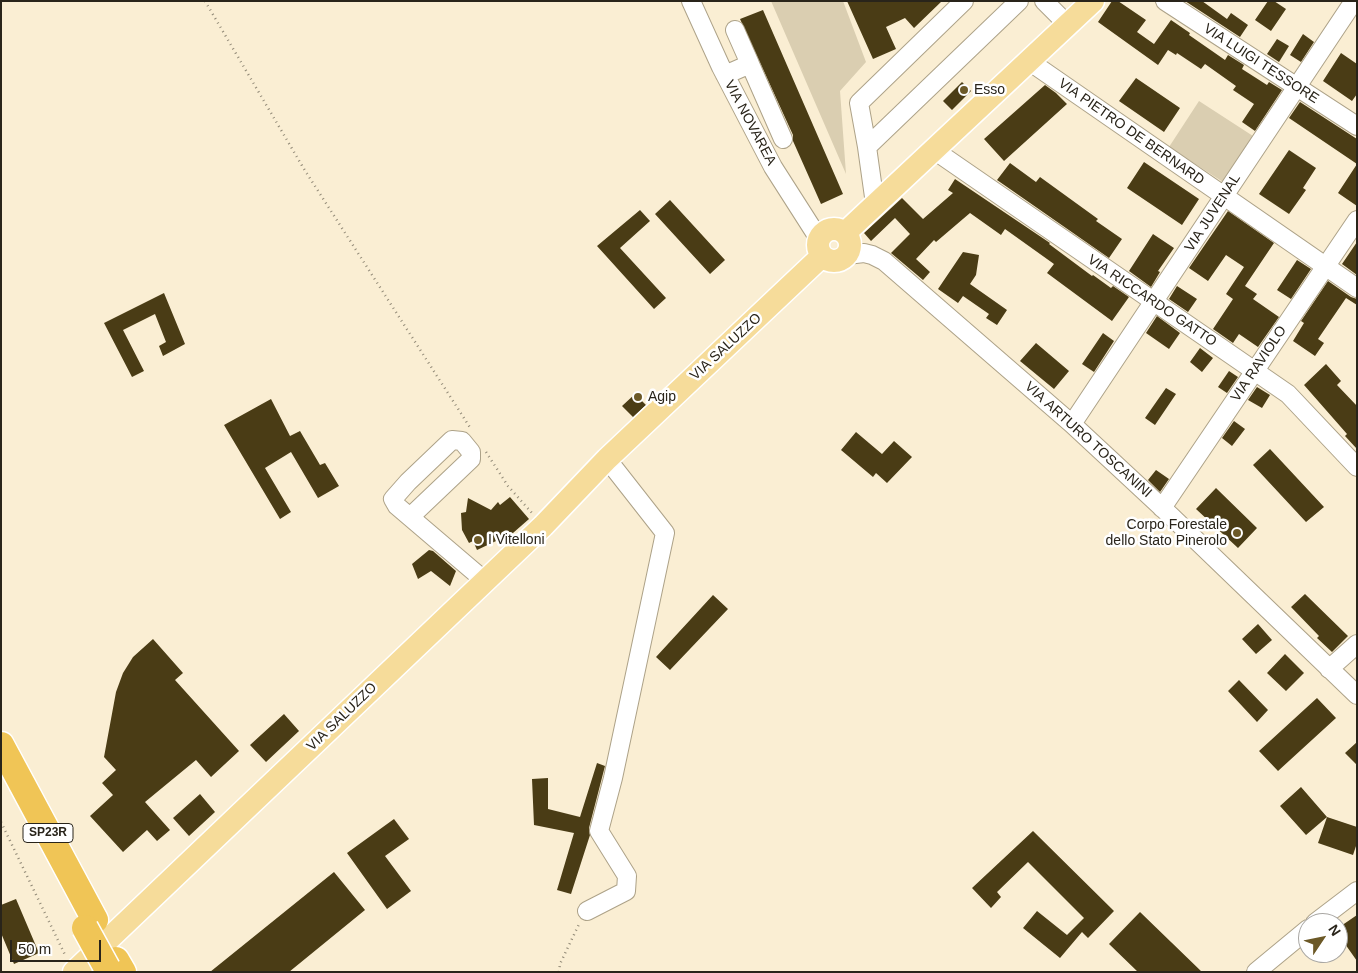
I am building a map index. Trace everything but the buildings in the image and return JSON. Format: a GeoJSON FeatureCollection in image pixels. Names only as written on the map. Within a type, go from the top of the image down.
{"type":"FeatureCollection","features":[{"type":"Feature","properties":{"kind":"highway","name":"SP23R"},"geometry":{"type":"LineString","coordinates":[[1,745],[90,924]]}},
{"type":"Feature","properties":{"kind":"highway","name":"SP23R"},"geometry":{"type":"LineString","coordinates":[[1,771],[114,968]]}},
{"type":"Feature","properties":{"kind":"main road"},"geometry":{"type":"LineString","coordinates":[[821,248],[824,233],[830,229],[838,230],[846,244],[875,204],[1093,1]]}},
{"type":"Feature","properties":{"kind":"main road","name":"VIA SALUZZO"},"geometry":{"type":"LineString","coordinates":[[72,968],[543,526],[607,459],[821,248]]}},
{"type":"Feature","properties":{"kind":"street","name":"VIA NOVAREA"},"geometry":{"type":"LineString","coordinates":[[690,1],[725,75],[773,167],[821,248]]}},
{"type":"Feature","properties":{"kind":"street"},"geometry":{"type":"LineString","coordinates":[[875,204],[859,103],[964,1]]}},
{"type":"Feature","properties":{"kind":"street"},"geometry":{"type":"LineString","coordinates":[[867,147],[1019,1]]}},
{"type":"Feature","properties":{"kind":"street"},"geometry":{"type":"LineString","coordinates":[[1044,1],[1068,25]]}},
{"type":"Feature","properties":{"kind":"street","name":"VIA LUIGI TESSORE"},"geometry":{"type":"LineString","coordinates":[[1165,1],[1357,126]]}},
{"type":"Feature","properties":{"kind":"street","name":"VIA JUVENAL"},"geometry":{"type":"LineString","coordinates":[[1072,424],[1354,1]]}},
{"type":"Feature","properties":{"kind":"street"},"geometry":{"type":"LineString","coordinates":[[736,30],[783,139]]}},
{"type":"Feature","properties":{"kind":"street","name":"VIA PIETRO DE BERNARD"},"geometry":{"type":"LineString","coordinates":[[1029,61],[1357,288]]}},
{"type":"Feature","properties":{"kind":"street"},"geometry":{"type":"LineString","coordinates":[[725,75],[750,64]]}},
{"type":"Feature","properties":{"kind":"street","name":"VIA RICCARDO GATTO"},"geometry":{"type":"LineString","coordinates":[[934,150],[1288,394],[1357,467]]}},
{"type":"Feature","properties":{"kind":"street","name":"VIA RAVIOLO"},"geometry":{"type":"LineString","coordinates":[[1162,508],[1357,220]]}},
{"type":"Feature","properties":{"kind":"street","name":"VIA ARTURO TOSCANINI"},"geometry":{"type":"LineString","coordinates":[[846,244],[884,261],[1072,424],[1357,695]]}},
{"type":"Feature","properties":{"kind":"street"},"geometry":{"type":"LineString","coordinates":[[410,517],[471,459],[471,452],[462,441],[452,440],[393,499],[397,506],[485,581]]}},
{"type":"Feature","properties":{"kind":"street"},"geometry":{"type":"LineString","coordinates":[[587,911],[626,891],[627,876],[599,831],[613,778],[665,533],[607,459]]}},
{"type":"Feature","properties":{"kind":"street"},"geometry":{"type":"LineString","coordinates":[[1329,669],[1357,644]]}},
{"type":"Feature","properties":{"kind":"street"},"geometry":{"type":"LineString","coordinates":[[1328,913],[1357,891]]}},
{"type":"Feature","properties":{"kind":"street"},"geometry":{"type":"LineString","coordinates":[[1256,972],[1298,937]]}},
{"type":"Feature","properties":{"kind":"path"},"geometry":{"type":"LineString","coordinates":[[205,1],[304,169],[476,436]]}},
{"type":"Feature","properties":{"kind":"path"},"geometry":{"type":"LineString","coordinates":[[481,444],[508,486],[543,526]]}},
{"type":"Feature","properties":{"kind":"path"},"geometry":{"type":"LineString","coordinates":[[1,822],[72,968]]}},
{"type":"Feature","properties":{"kind":"path"},"geometry":{"type":"LineString","coordinates":[[559,972],[564,956],[587,911]]}},
{"type":"Feature","properties":{"kind":"shaded area"},"geometry":{"type":"Polygon","coordinates":[[[771,1],[843,1],[866,62],[840,91],[846,174],[771,1]]]}},
{"type":"Feature","properties":{"kind":"shaded area"},"geometry":{"type":"Polygon","coordinates":[[[1199,101],[1253,136],[1223,182],[1169,147],[1199,101]]]}},
{"type":"Feature","properties":{"kind":"place","name":"Esso"},"geometry":{"type":"Point","coordinates":[964,90]}},
{"type":"Feature","properties":{"kind":"place","name":"Agip"},"geometry":{"type":"Point","coordinates":[638,397]}},
{"type":"Feature","properties":{"kind":"place","name":"Corpo Forestale dello Stato Pinerolo"},"geometry":{"type":"Point","coordinates":[1237,533]}},
{"type":"Feature","properties":{"kind":"place","name":"I Vitelloni"},"geometry":{"type":"Point","coordinates":[478,540]}}]}
